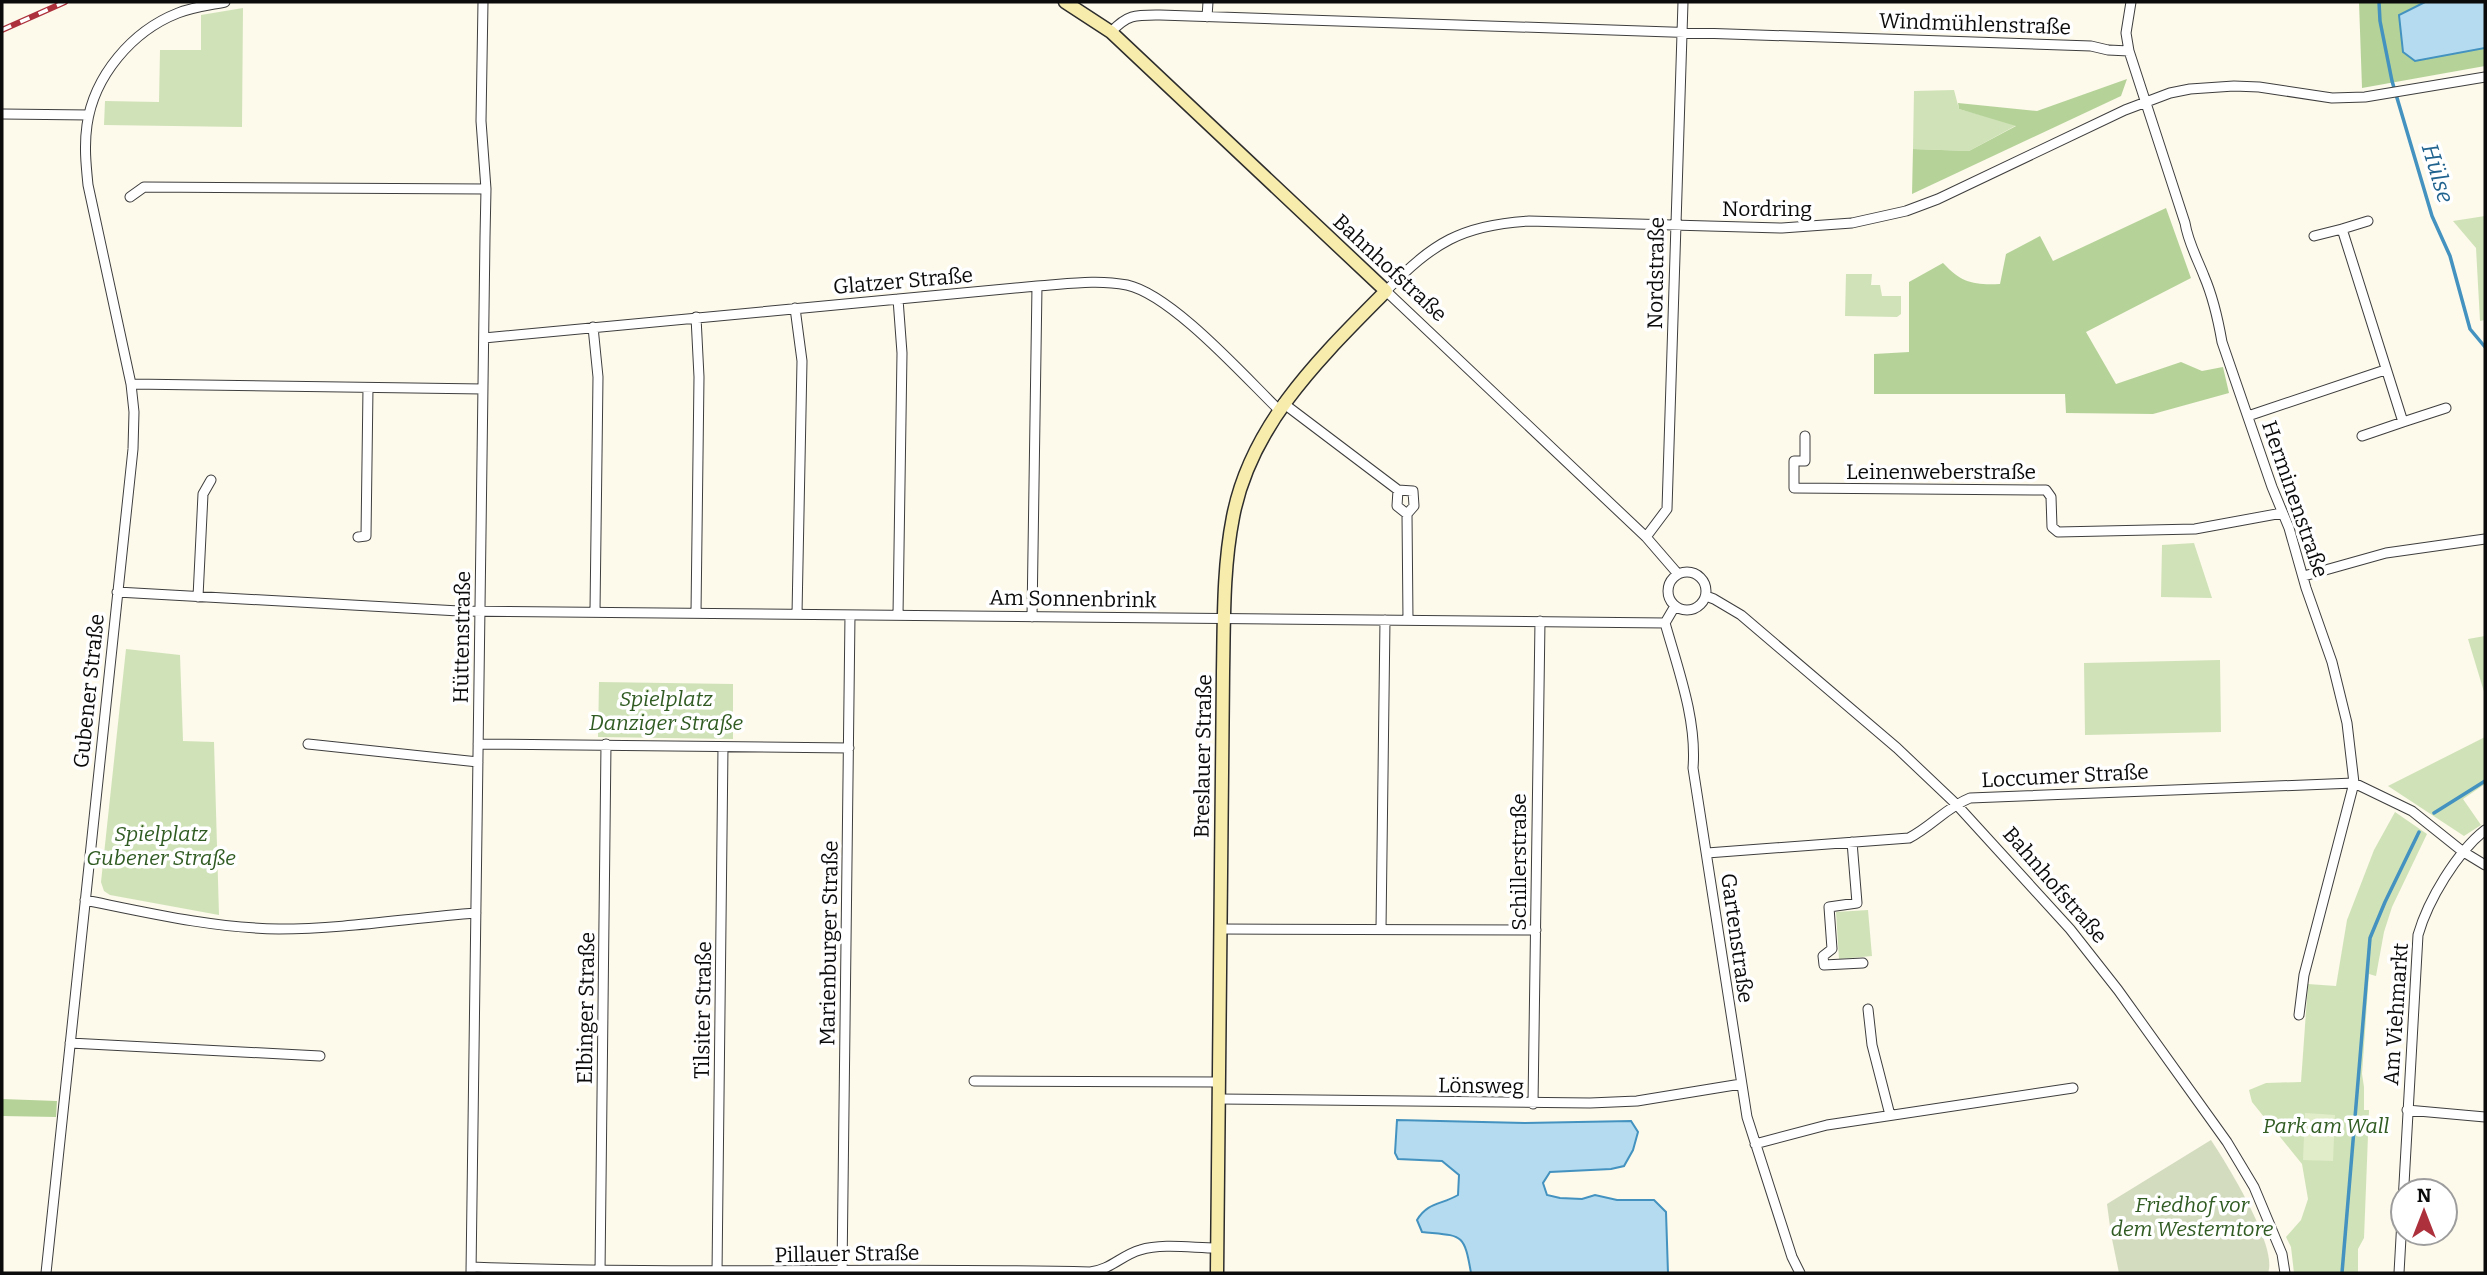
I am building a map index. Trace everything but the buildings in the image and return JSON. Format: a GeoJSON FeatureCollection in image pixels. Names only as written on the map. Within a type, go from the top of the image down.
{"type":"FeatureCollection","features":[{"type":"Feature","properties":{"kind":"main road","name":"Bahnhofstraße"},"geometry":{"type":"LineString","coordinates":[[1065,2],[1111,32],[1386,291]]}},
{"type":"Feature","properties":{"kind":"main road","name":"Breslauer Straße"},"geometry":{"type":"LineString","coordinates":[[1217,1273],[1224,619],[1228,544],[1236,504],[1248,468],[1281,406],[1323,356],[1386,291]]}},
{"type":"Feature","properties":{"kind":"street","name":"Gubener Straße"},"geometry":{"type":"LineString","coordinates":[[46,1273],[133,449],[134,412],[131,384],[88,185],[84,151],[89,115],[107,73],[120,54],[138,37],[157,23],[178,13],[225,2]]}},
{"type":"Feature","properties":{"kind":"street","name":"Hüttenstraße"},"geometry":{"type":"LineString","coordinates":[[471,1270],[486,189],[481,121],[483,2]]}},
{"type":"Feature","properties":{"kind":"street"},"geometry":{"type":"LineString","coordinates":[[1207,17],[1208,2]]}},
{"type":"Feature","properties":{"kind":"street","name":"Nordstraße"},"geometry":{"type":"LineString","coordinates":[[1646,537],[1667,509],[1683,2]]}},
{"type":"Feature","properties":{"kind":"street","name":"Herminenstraße"},"geometry":{"type":"LineString","coordinates":[[2131,2],[2126,33],[2144,102],[2185,223],[2187,238],[2206,279],[2222,342],[2289,528],[2335,674],[2347,723],[2354,783],[2304,975],[2300,1015]]}},
{"type":"Feature","properties":{"kind":"street","name":"Windmühlenstraße"},"geometry":{"type":"LineString","coordinates":[[1111,32],[1125,18],[1134,15],[2091,46],[2129,51]]}},
{"type":"Feature","properties":{"kind":"street","name":"Nordring"},"geometry":{"type":"LineString","coordinates":[[1386,291],[1420,258],[1441,243],[1479,227],[1529,221],[1793,228],[1880,218],[1938,199],[2144,102],[2170,93],[2214,86],[2259,87],[2332,98],[2365,97],[2485,76]]}},
{"type":"Feature","properties":{"kind":"street"},"geometry":{"type":"LineString","coordinates":[[2,114],[89,115]]}},
{"type":"Feature","properties":{"kind":"street"},"geometry":{"type":"LineString","coordinates":[[130,197],[144,187],[486,189]]}},
{"type":"Feature","properties":{"kind":"street"},"geometry":{"type":"LineString","coordinates":[[2314,236],[2368,221]]}},
{"type":"Feature","properties":{"kind":"street"},"geometry":{"type":"LineString","coordinates":[[2342,229],[2403,422]]}},
{"type":"Feature","properties":{"kind":"street","name":"Glatzer Straße"},"geometry":{"type":"LineString","coordinates":[[484,338],[1037,286],[1108,282],[1149,293],[1177,312],[1281,406],[1398,490]]}},
{"type":"Feature","properties":{"kind":"street"},"geometry":{"type":"LineString","coordinates":[[1032,617],[1037,286]]}},
{"type":"Feature","properties":{"kind":"street","name":"Bahnhofstraße"},"geometry":{"type":"LineString","coordinates":[[1386,291],[1646,537],[1678,574]]}},
{"type":"Feature","properties":{"kind":"street"},"geometry":{"type":"LineString","coordinates":[[898,299],[902,353],[898,615]]}},
{"type":"Feature","properties":{"kind":"street"},"geometry":{"type":"LineString","coordinates":[[795,309],[802,361],[797,614]]}},
{"type":"Feature","properties":{"kind":"street"},"geometry":{"type":"LineString","coordinates":[[696,317],[699,377],[696,613]]}},
{"type":"Feature","properties":{"kind":"street"},"geometry":{"type":"LineString","coordinates":[[593,327],[598,377],[595,611]]}},
{"type":"Feature","properties":{"kind":"street"},"geometry":{"type":"LineString","coordinates":[[2248,416],[2385,370]]}},
{"type":"Feature","properties":{"kind":"street"},"geometry":{"type":"LineString","coordinates":[[131,384],[483,389]]}},
{"type":"Feature","properties":{"kind":"street"},"geometry":{"type":"LineString","coordinates":[[358,537],[366,536],[368,388]]}},
{"type":"Feature","properties":{"kind":"street"},"geometry":{"type":"LineString","coordinates":[[2362,436],[2446,408]]}},
{"type":"Feature","properties":{"kind":"street","name":"Leinenweberstraße"},"geometry":{"type":"LineString","coordinates":[[1805,436],[1805,461],[1794,461],[1794,488],[2046,490],[2052,497],[2052,527],[2058,532],[2195,529],[2282,513]]}},
{"type":"Feature","properties":{"kind":"street"},"geometry":{"type":"LineString","coordinates":[[198,597],[203,494],[211,480]]}},
{"type":"Feature","properties":{"kind":"street"},"geometry":{"type":"LineString","coordinates":[[1407,514],[1397,506],[1398,490],[1413,491],[1414,506],[1407,514],[1408,620]]}},
{"type":"Feature","properties":{"kind":"street"},"geometry":{"type":"LineString","coordinates":[[2304,576],[2386,553],[2485,539]]}},
{"type":"Feature","properties":{"kind":"street"},"geometry":{"type":"LineString","coordinates":[[1691,572],[1702,578],[1706,596],[1703,602],[1693,609],[1680,609],[1671,601],[1668,589],[1678,574],[1691,572]]}},
{"type":"Feature","properties":{"kind":"street","name":"Am Sonnenbrink"},"geometry":{"type":"LineString","coordinates":[[117,592],[459,611],[1665,623]]}},
{"type":"Feature","properties":{"kind":"street","name":"Bahnhofstraße"},"geometry":{"type":"LineString","coordinates":[[1706,596],[1741,615],[1897,748],[1956,804],[2096,961],[2227,1142],[2254,1187],[2276,1236],[2285,1273]]}},
{"type":"Feature","properties":{"kind":"street"},"geometry":{"type":"LineString","coordinates":[[1665,623],[1675,606]]}},
{"type":"Feature","properties":{"kind":"street","name":"Marienburger Straße"},"geometry":{"type":"LineString","coordinates":[[842,1272],[850,615]]}},
{"type":"Feature","properties":{"kind":"street"},"geometry":{"type":"LineString","coordinates":[[1381,929],[1385,620]]}},
{"type":"Feature","properties":{"kind":"street","name":"Schillerstraße"},"geometry":{"type":"LineString","coordinates":[[1533,1104],[1540,621]]}},
{"type":"Feature","properties":{"kind":"street","name":"Gartenstraße"},"geometry":{"type":"LineString","coordinates":[[1665,623],[1688,713],[1694,752],[1693,768],[1741,1084],[1755,1143],[1800,1273]]}},
{"type":"Feature","properties":{"kind":"street"},"geometry":{"type":"LineString","coordinates":[[308,744],[478,762]]}},
{"type":"Feature","properties":{"kind":"street"},"geometry":{"type":"LineString","coordinates":[[478,744],[849,748]]}},
{"type":"Feature","properties":{"kind":"street","name":"Elbinger Straße"},"geometry":{"type":"LineString","coordinates":[[600,1272],[606,744]]}},
{"type":"Feature","properties":{"kind":"street","name":"Tilsiter Straße"},"geometry":{"type":"LineString","coordinates":[[717,1273],[723,747]]}},
{"type":"Feature","properties":{"kind":"street"},"geometry":{"type":"LineString","coordinates":[[2354,783],[2412,811],[2462,851],[2485,865]]}},
{"type":"Feature","properties":{"kind":"street","name":"Loccumer Straße"},"geometry":{"type":"LineString","coordinates":[[1707,853],[1909,838],[1928,828],[1956,804],[1970,797],[2354,783]]}},
{"type":"Feature","properties":{"kind":"street","name":"Am Viehmarkt"},"geometry":{"type":"LineString","coordinates":[[2399,1273],[2418,935],[2462,851],[2485,830]]}},
{"type":"Feature","properties":{"kind":"street"},"geometry":{"type":"LineString","coordinates":[[1852,842],[1857,904],[1829,906],[1832,949],[1823,956],[1824,965],[1863,963]]}},
{"type":"Feature","properties":{"kind":"street"},"geometry":{"type":"LineString","coordinates":[[85,900],[202,923],[278,929],[476,913]]}},
{"type":"Feature","properties":{"kind":"street"},"geometry":{"type":"LineString","coordinates":[[1221,929],[1536,930]]}},
{"type":"Feature","properties":{"kind":"street"},"geometry":{"type":"LineString","coordinates":[[1868,1009],[1872,1045],[1890,1115]]}},
{"type":"Feature","properties":{"kind":"street"},"geometry":{"type":"LineString","coordinates":[[70,1043],[320,1056]]}},
{"type":"Feature","properties":{"kind":"street"},"geometry":{"type":"LineString","coordinates":[[974,1081],[1219,1083]]}},
{"type":"Feature","properties":{"kind":"street","name":"Lönsweg"},"geometry":{"type":"LineString","coordinates":[[1219,1099],[1533,1104],[1637,1101],[1741,1084]]}},
{"type":"Feature","properties":{"kind":"street"},"geometry":{"type":"LineString","coordinates":[[1755,1143],[1827,1125],[2073,1088]]}},
{"type":"Feature","properties":{"kind":"street"},"geometry":{"type":"LineString","coordinates":[[2407,1110],[2485,1117]]}},
{"type":"Feature","properties":{"kind":"street","name":"Pillauer Straße"},"geometry":{"type":"LineString","coordinates":[[471,1270],[717,1273],[938,1270],[1090,1272],[1112,1266],[1137,1251],[1152,1248],[1217,1248]]}},
{"type":"Feature","properties":{"kind":"green space"},"geometry":{"type":"Polygon","coordinates":[[[2359,2],[2425,2],[2399,15],[2415,61],[2485,48],[2485,66],[2362,88],[2359,2]]]}},
{"type":"Feature","properties":{"kind":"green space"},"geometry":{"type":"Polygon","coordinates":[[[243,8],[242,127],[104,125],[105,101],[159,102],[160,50],[201,50],[201,15],[243,8]]]}},
{"type":"Feature","properties":{"kind":"green space"},"geometry":{"type":"Polygon","coordinates":[[[2127,79],[2121,96],[1912,194],[1913,149],[1969,151],[2016,126],[1959,109],[1958,103],[2037,111],[2127,79]]]}},
{"type":"Feature","properties":{"kind":"green space"},"geometry":{"type":"Polygon","coordinates":[[[1954,90],[1959,109],[2017,125],[1969,151],[1913,149],[1914,91],[1954,90]]]}},
{"type":"Feature","properties":{"kind":"green space"},"geometry":{"type":"Polygon","coordinates":[[[2166,208],[2191,278],[2086,332],[2116,384],[2181,362],[2202,371],[2223,367],[2229,393],[2153,414],[2066,413],[2065,394],[1874,394],[1874,354],[1909,352],[1909,282],[1943,263],[1962,279],[1982,284],[2000,284],[2006,254],[2040,236],[2053,261],[2166,208]]]}},
{"type":"Feature","properties":{"kind":"green space"},"geometry":{"type":"Polygon","coordinates":[[[2485,216],[2485,320],[2480,321],[2476,248],[2453,221],[2485,216]]]}},
{"type":"Feature","properties":{"kind":"green space"},"geometry":{"type":"Polygon","coordinates":[[[1846,274],[1872,274],[1871,285],[1880,285],[1882,296],[1901,296],[1901,314],[1897,317],[1845,316],[1846,274]]]}},
{"type":"Feature","properties":{"kind":"green space"},"geometry":{"type":"Polygon","coordinates":[[[2194,543],[2212,598],[2161,597],[2162,545],[2194,543]]]}},
{"type":"Feature","properties":{"kind":"green space"},"geometry":{"type":"Polygon","coordinates":[[[2485,636],[2485,695],[2468,639],[2485,636]]]}},
{"type":"Feature","properties":{"kind":"green space","name":"Spielplatz Gubener Straße"},"geometry":{"type":"Polygon","coordinates":[[[126,649],[180,655],[183,741],[214,742],[219,915],[110,895],[104,891],[101,882],[126,649]]]}},
{"type":"Feature","properties":{"kind":"green space"},"geometry":{"type":"Polygon","coordinates":[[[2220,660],[2221,732],[2085,735],[2084,663],[2220,660]]]}},
{"type":"Feature","properties":{"kind":"green space","name":"Spielplatz Danziger Straße"},"geometry":{"type":"Polygon","coordinates":[[[599,682],[733,684],[733,739],[598,737],[599,682]]]}},
{"type":"Feature","properties":{"kind":"green space"},"geometry":{"type":"Polygon","coordinates":[[[2485,737],[2485,784],[2463,799],[2481,825],[2464,836],[2388,786],[2485,737]]]}},
{"type":"Feature","properties":{"kind":"green space","name":"Park am Wall"},"geometry":{"type":"Polygon","coordinates":[[[2395,812],[2427,834],[2392,907],[2384,932],[2376,976],[2369,974],[2362,1074],[2364,1110],[2369,1110],[2364,1238],[2358,1249],[2358,1273],[2294,1273],[2291,1247],[2286,1237],[2301,1220],[2308,1199],[2302,1164],[2252,1102],[2249,1090],[2266,1083],[2301,1082],[2308,984],[2336,986],[2347,920],[2374,850],[2395,812]]]}},
{"type":"Feature","properties":{"kind":"green space"},"geometry":{"type":"Polygon","coordinates":[[[1868,910],[1872,956],[1839,959],[1836,912],[1868,910]]]}},
{"type":"Feature","properties":{"kind":"green space"},"geometry":{"type":"Polygon","coordinates":[[[2,1099],[57,1101],[56,1117],[2,1116],[2,1099]]]}},
{"type":"Feature","properties":{"kind":"green space","name":"Park am Wall"},"geometry":{"type":"Polygon","coordinates":[[[2305,1113],[2335,1115],[2333,1161],[2303,1160],[2305,1113]]]}},
{"type":"Feature","properties":{"kind":"green space","name":"Friedhof vor dem Westerntore"},"geometry":{"type":"Polygon","coordinates":[[[2211,1140],[2259,1226],[2266,1245],[2268,1273],[2119,1273],[2107,1204],[2211,1140]]]}},
{"type":"Feature","properties":{"kind":"water"},"geometry":{"type":"Polygon","coordinates":[[[2425,2],[2485,2],[2485,48],[2415,61],[2403,52],[2399,15],[2425,2]]]}},
{"type":"Feature","properties":{"kind":"water"},"geometry":{"type":"Polygon","coordinates":[[[1397,1120],[1525,1123],[1631,1121],[1638,1132],[1633,1150],[1624,1166],[1550,1172],[1543,1183],[1547,1195],[1560,1198],[1582,1199],[1595,1195],[1617,1200],[1654,1200],[1666,1212],[1668,1273],[1471,1273],[1466,1250],[1459,1239],[1446,1234],[1422,1232],[1417,1220],[1430,1207],[1458,1195],[1459,1175],[1442,1161],[1398,1159],[1395,1153],[1397,1120]]]}},
{"type":"Feature","properties":{"kind":"waterway","name":"Hülse"},"geometry":{"type":"LineString","coordinates":[[2379,2],[2392,81],[2432,216],[2450,256],[2470,329],[2485,347]]}},
{"type":"Feature","properties":{"kind":"waterway"},"geometry":{"type":"LineString","coordinates":[[2434,813],[2485,781]]}},
{"type":"Feature","properties":{"kind":"waterway"},"geometry":{"type":"LineString","coordinates":[[2342,1273],[2370,938],[2419,832]]}},
{"type":"Feature","properties":{"kind":"railway"},"geometry":{"type":"LineString","coordinates":[[2,30],[65,2]]}}]}
